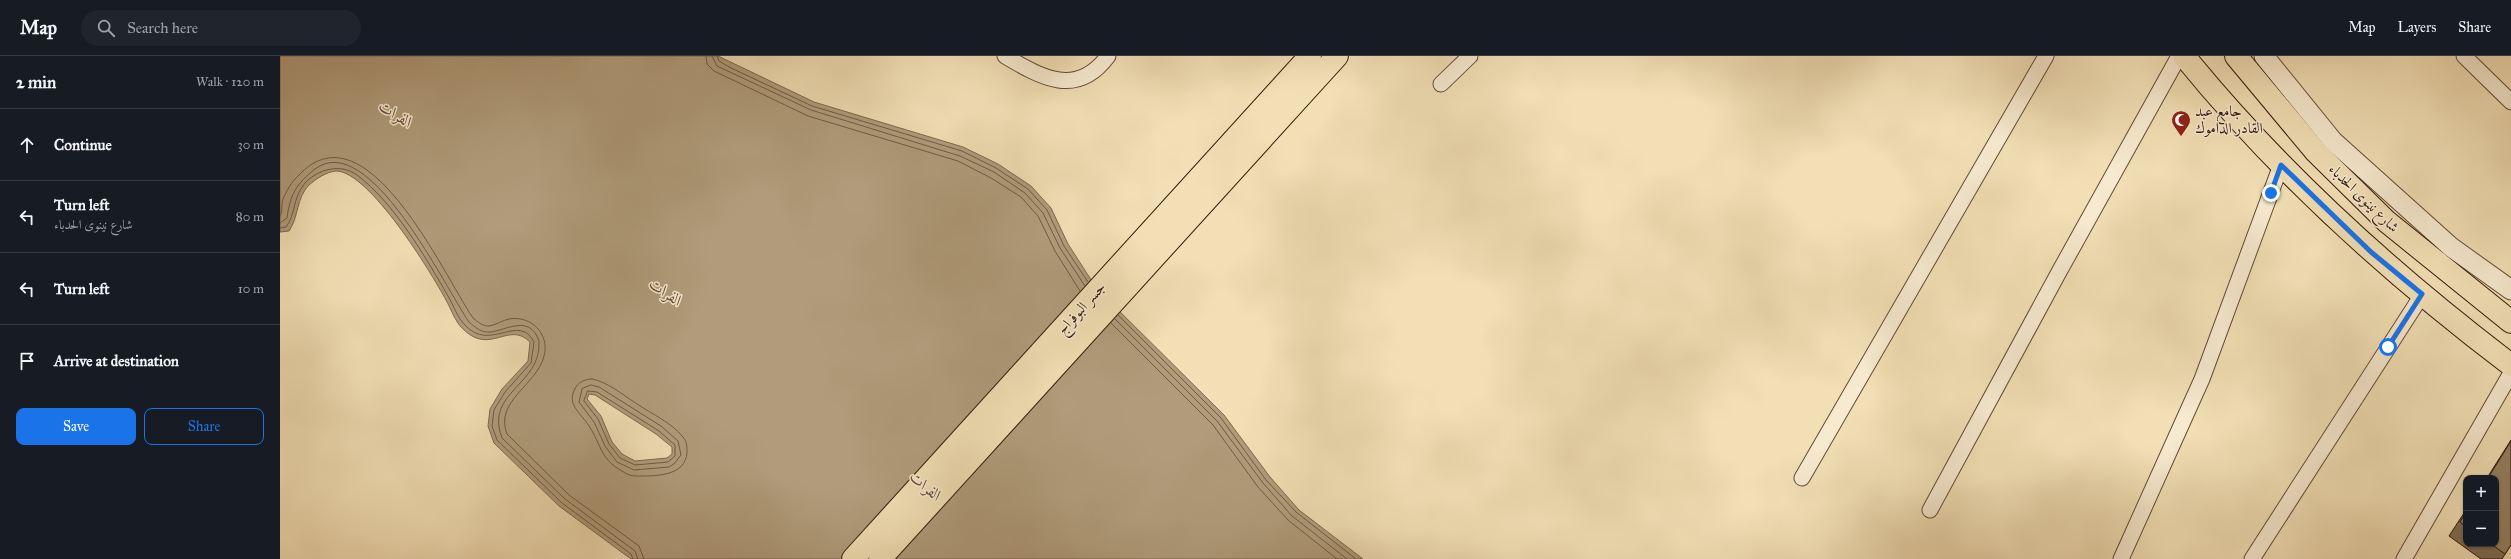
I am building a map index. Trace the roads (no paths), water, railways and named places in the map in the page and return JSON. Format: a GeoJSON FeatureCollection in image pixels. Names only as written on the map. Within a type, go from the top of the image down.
{"type":"FeatureCollection","features":[{"type":"Feature","properties":{"kind":"main road","name":"جسر البوفراج"},"geometry":{"type":"LineString","coordinates":[[853,559],[1310,56]]}},
{"type":"Feature","properties":{"kind":"main road","name":"جسر البوفراج"},"geometry":{"type":"LineString","coordinates":[[880,559],[1337,56]]}},
{"type":"Feature","properties":{"kind":"main road"},"geometry":{"type":"LineString","coordinates":[[2184,56],[2281,165],[2371,252],[2511,365]]}},
{"type":"Feature","properties":{"kind":"main road","name":"شارع نينوى الحدباء"},"geometry":{"type":"LineString","coordinates":[[2236,56],[2316,152],[2386,221],[2511,322]]}},
{"type":"Feature","properties":{"kind":"street"},"geometry":{"type":"LineString","coordinates":[[1005,56],[1053,81],[1081,80],[1099,68],[1108,56]]}},
{"type":"Feature","properties":{"kind":"street"},"geometry":{"type":"LineString","coordinates":[[1441,84],[1470,56]]}},
{"type":"Feature","properties":{"kind":"street"},"geometry":{"type":"LineString","coordinates":[[1802,478],[2046,56]]}},
{"type":"Feature","properties":{"kind":"street"},"geometry":{"type":"LineString","coordinates":[[1930,510],[2059,272],[2179,56]]}},
{"type":"Feature","properties":{"kind":"street"},"geometry":{"type":"LineString","coordinates":[[2264,56],[2333,141],[2451,247],[2511,290]]}},
{"type":"Feature","properties":{"kind":"street"},"geometry":{"type":"LineString","coordinates":[[2464,56],[2511,102]]}},
{"type":"Feature","properties":{"kind":"street"},"geometry":{"type":"LineString","coordinates":[[2121,559],[2202,379],[2281,165]]}},
{"type":"Feature","properties":{"kind":"street"},"geometry":{"type":"LineString","coordinates":[[2252,559],[2422,294]]}},
{"type":"Feature","properties":{"kind":"street"},"geometry":{"type":"LineString","coordinates":[[2404,559],[2511,373]]}},
{"type":"Feature","properties":{"kind":"water","name":"الفرات"},"geometry":{"type":"Polygon","coordinates":[[[280,56],[718,56],[814,102],[963,147],[998,164],[1031,186],[1051,208],[1068,244],[1097,289],[1224,415],[1270,477],[1299,510],[1363,559],[631,559],[559,506],[494,443],[488,426],[490,409],[502,389],[528,361],[530,342],[522,336],[514,335],[481,339],[472,336],[462,328],[427,268],[398,225],[365,187],[350,175],[336,171],[321,176],[305,190],[295,220],[289,231],[280,232],[280,56]],[[589,394],[587,399],[601,416],[612,442],[622,454],[635,461],[667,458],[672,454],[672,447],[656,434],[595,395],[589,394]]]}},
{"type":"Feature","properties":{"kind":"place","name":"جامع عبد القادر الداموك"},"geometry":{"type":"Point","coordinates":[2181,137]}}]}
